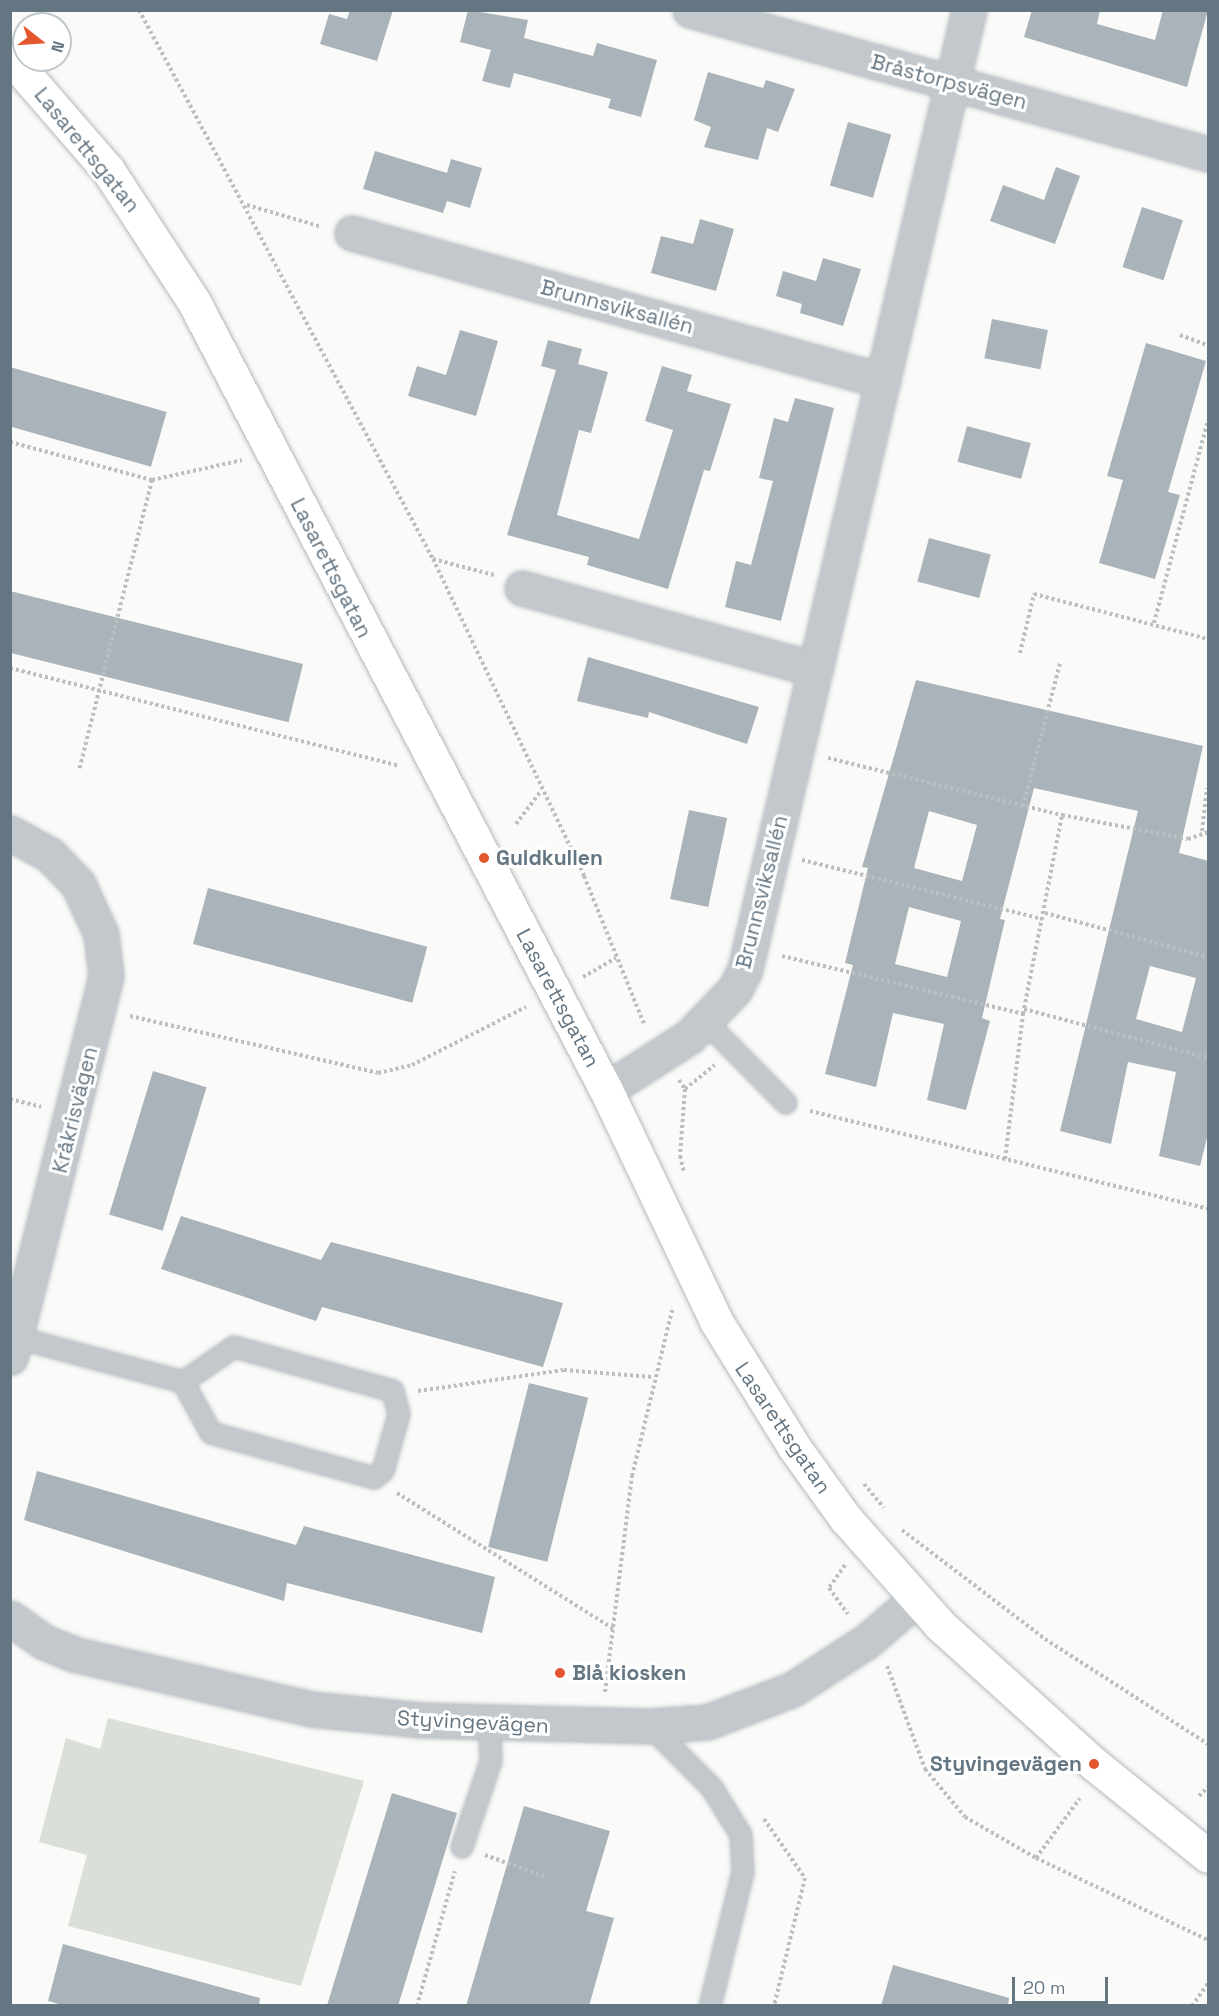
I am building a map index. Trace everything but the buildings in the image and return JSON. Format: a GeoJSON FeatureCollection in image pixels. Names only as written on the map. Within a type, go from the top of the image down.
{"type":"FeatureCollection","features":[{"type":"Feature","properties":{"kind":"street","name":"Bråstorpsvägen"},"geometry":{"type":"LineString","coordinates":[[690,10],[1209,154]]}},
{"type":"Feature","properties":{"kind":"street","name":"Brunnsviksallén"},"geometry":{"type":"LineString","coordinates":[[606,1090],[661,1056],[706,1022],[735,989],[751,948],[969,10]]}},
{"type":"Feature","properties":{"kind":"street","name":"Lasarettsgatan"},"geometry":{"type":"LineString","coordinates":[[10,57],[108,170],[154,235],[273,453],[606,1090],[686,1260],[748,1378],[869,1547],[916,1599],[1094,1764],[1209,1856]]}},
{"type":"Feature","properties":{"kind":"street","name":"Brunnsviksallén"},"geometry":{"type":"LineString","coordinates":[[352,233],[883,381]]}},
{"type":"Feature","properties":{"kind":"street"},"geometry":{"type":"LineString","coordinates":[[522,588],[815,669]]}},
{"type":"Feature","properties":{"kind":"street","name":"Kråkrisvägen"},"geometry":{"type":"LineString","coordinates":[[10,833],[65,868],[87,898],[101,934],[106,976],[100,1008],[14,1347]]}},
{"type":"Feature","properties":{"kind":"street","name":"Styvingevägen"},"geometry":{"type":"LineString","coordinates":[[10,1618],[44,1642],[73,1654],[207,1688],[359,1717],[490,1724],[650,1725],[707,1722],[748,1710],[793,1689],[867,1641],[916,1599]]}},
{"type":"Feature","properties":{"kind":"lane"},"geometry":{"type":"LineString","coordinates":[[706,1022],[732,1052],[786,1103]]}},
{"type":"Feature","properties":{"kind":"lane"},"geometry":{"type":"LineString","coordinates":[[14,1347],[183,1382],[234,1347],[393,1391],[399,1414],[383,1471],[374,1478],[211,1433],[183,1382]]}},
{"type":"Feature","properties":{"kind":"lane"},"geometry":{"type":"LineString","coordinates":[[462,1847],[491,1761],[490,1724]]}},
{"type":"Feature","properties":{"kind":"lane"},"geometry":{"type":"LineString","coordinates":[[650,1725],[712,1788],[741,1835],[743,1872],[710,2006]]}},
{"type":"Feature","properties":{"kind":"path"},"geometry":{"type":"LineString","coordinates":[[139,10],[247,205],[433,559],[661,1056],[685,1089],[680,1156],[685,1179]]}},
{"type":"Feature","properties":{"kind":"path"},"geometry":{"type":"LineString","coordinates":[[247,205],[352,233]]}},
{"type":"Feature","properties":{"kind":"path"},"geometry":{"type":"LineString","coordinates":[[1180,335],[1209,345]]}},
{"type":"Feature","properties":{"kind":"path"},"geometry":{"type":"LineString","coordinates":[[1154,623],[1209,420]]}},
{"type":"Feature","properties":{"kind":"path"},"geometry":{"type":"LineString","coordinates":[[10,442],[152,480],[273,453]]}},
{"type":"Feature","properties":{"kind":"path"},"geometry":{"type":"LineString","coordinates":[[78,770],[152,480]]}},
{"type":"Feature","properties":{"kind":"path"},"geometry":{"type":"LineString","coordinates":[[433,559],[484,571],[522,588]]}},
{"type":"Feature","properties":{"kind":"path"},"geometry":{"type":"LineString","coordinates":[[1020,653],[1034,594],[1209,639]]}},
{"type":"Feature","properties":{"kind":"path"},"geometry":{"type":"LineString","coordinates":[[1023,806],[1060,663]]}},
{"type":"Feature","properties":{"kind":"path"},"geometry":{"type":"LineString","coordinates":[[10,668],[398,764],[404,773]]}},
{"type":"Feature","properties":{"kind":"path"},"geometry":{"type":"LineString","coordinates":[[797,751],[1062,815],[1188,839],[1202,831],[1209,832]]}},
{"type":"Feature","properties":{"kind":"path"},"geometry":{"type":"LineString","coordinates":[[1202,831],[1207,788]]}},
{"type":"Feature","properties":{"kind":"path"},"geometry":{"type":"LineString","coordinates":[[516,824],[541,791]]}},
{"type":"Feature","properties":{"kind":"path"},"geometry":{"type":"LineString","coordinates":[[1005,1159],[1024,1012],[1044,919],[1062,815]]}},
{"type":"Feature","properties":{"kind":"path"},"geometry":{"type":"LineString","coordinates":[[773,853],[1044,919]]}},
{"type":"Feature","properties":{"kind":"path"},"geometry":{"type":"LineString","coordinates":[[1045,913],[1209,957]]}},
{"type":"Feature","properties":{"kind":"path"},"geometry":{"type":"LineString","coordinates":[[751,948],[1209,1058]]}},
{"type":"Feature","properties":{"kind":"path"},"geometry":{"type":"LineString","coordinates":[[100,1008],[378,1073],[412,1065],[616,958]]}},
{"type":"Feature","properties":{"kind":"path"},"geometry":{"type":"LineString","coordinates":[[685,1089],[732,1052]]}},
{"type":"Feature","properties":{"kind":"path"},"geometry":{"type":"LineString","coordinates":[[786,1103],[1209,1209]]}},
{"type":"Feature","properties":{"kind":"path"},"geometry":{"type":"LineString","coordinates":[[601,1726],[615,1630],[632,1476],[653,1377],[686,1260]]}},
{"type":"Feature","properties":{"kind":"path"},"geometry":{"type":"LineString","coordinates":[[394,1397],[564,1370],[653,1377]]}},
{"type":"Feature","properties":{"kind":"path"},"geometry":{"type":"LineString","coordinates":[[374,1478],[615,1630]]}},
{"type":"Feature","properties":{"kind":"path"},"geometry":{"type":"LineString","coordinates":[[862,1481],[897,1525],[1045,1639],[1209,1744]]}},
{"type":"Feature","properties":{"kind":"path"},"geometry":{"type":"LineString","coordinates":[[897,1525],[841,1568],[829,1588],[889,1668],[925,1769],[947,1799],[988,1833],[1209,1940]]}},
{"type":"Feature","properties":{"kind":"path"},"geometry":{"type":"LineString","coordinates":[[1198,1796],[1209,1787]]}},
{"type":"Feature","properties":{"kind":"path"},"geometry":{"type":"LineString","coordinates":[[1036,1858],[1080,1798]]}},
{"type":"Feature","properties":{"kind":"path"},"geometry":{"type":"LineString","coordinates":[[417,2006],[462,1847],[546,1877]]}},
{"type":"Feature","properties":{"kind":"path"},"geometry":{"type":"LineString","coordinates":[[1192,2006],[1209,1983]]}},
{"type":"Feature","properties":{"kind":"shaded area"},"geometry":{"type":"Polygon","coordinates":[[[108,1718],[364,1781],[301,1986],[68,1926],[87,1855],[39,1842],[66,1738],[100,1749],[108,1718]]]}},
{"type":"Feature","properties":{"kind":"place","name":"Guldkullen"},"geometry":{"type":"Point","coordinates":[484,858]}},
{"type":"Feature","properties":{"kind":"place","name":"Blå kiosken"},"geometry":{"type":"Point","coordinates":[560,1673]}},
{"type":"Feature","properties":{"kind":"place","name":"Styvingevägen"},"geometry":{"type":"Point","coordinates":[1094,1764]}}]}
